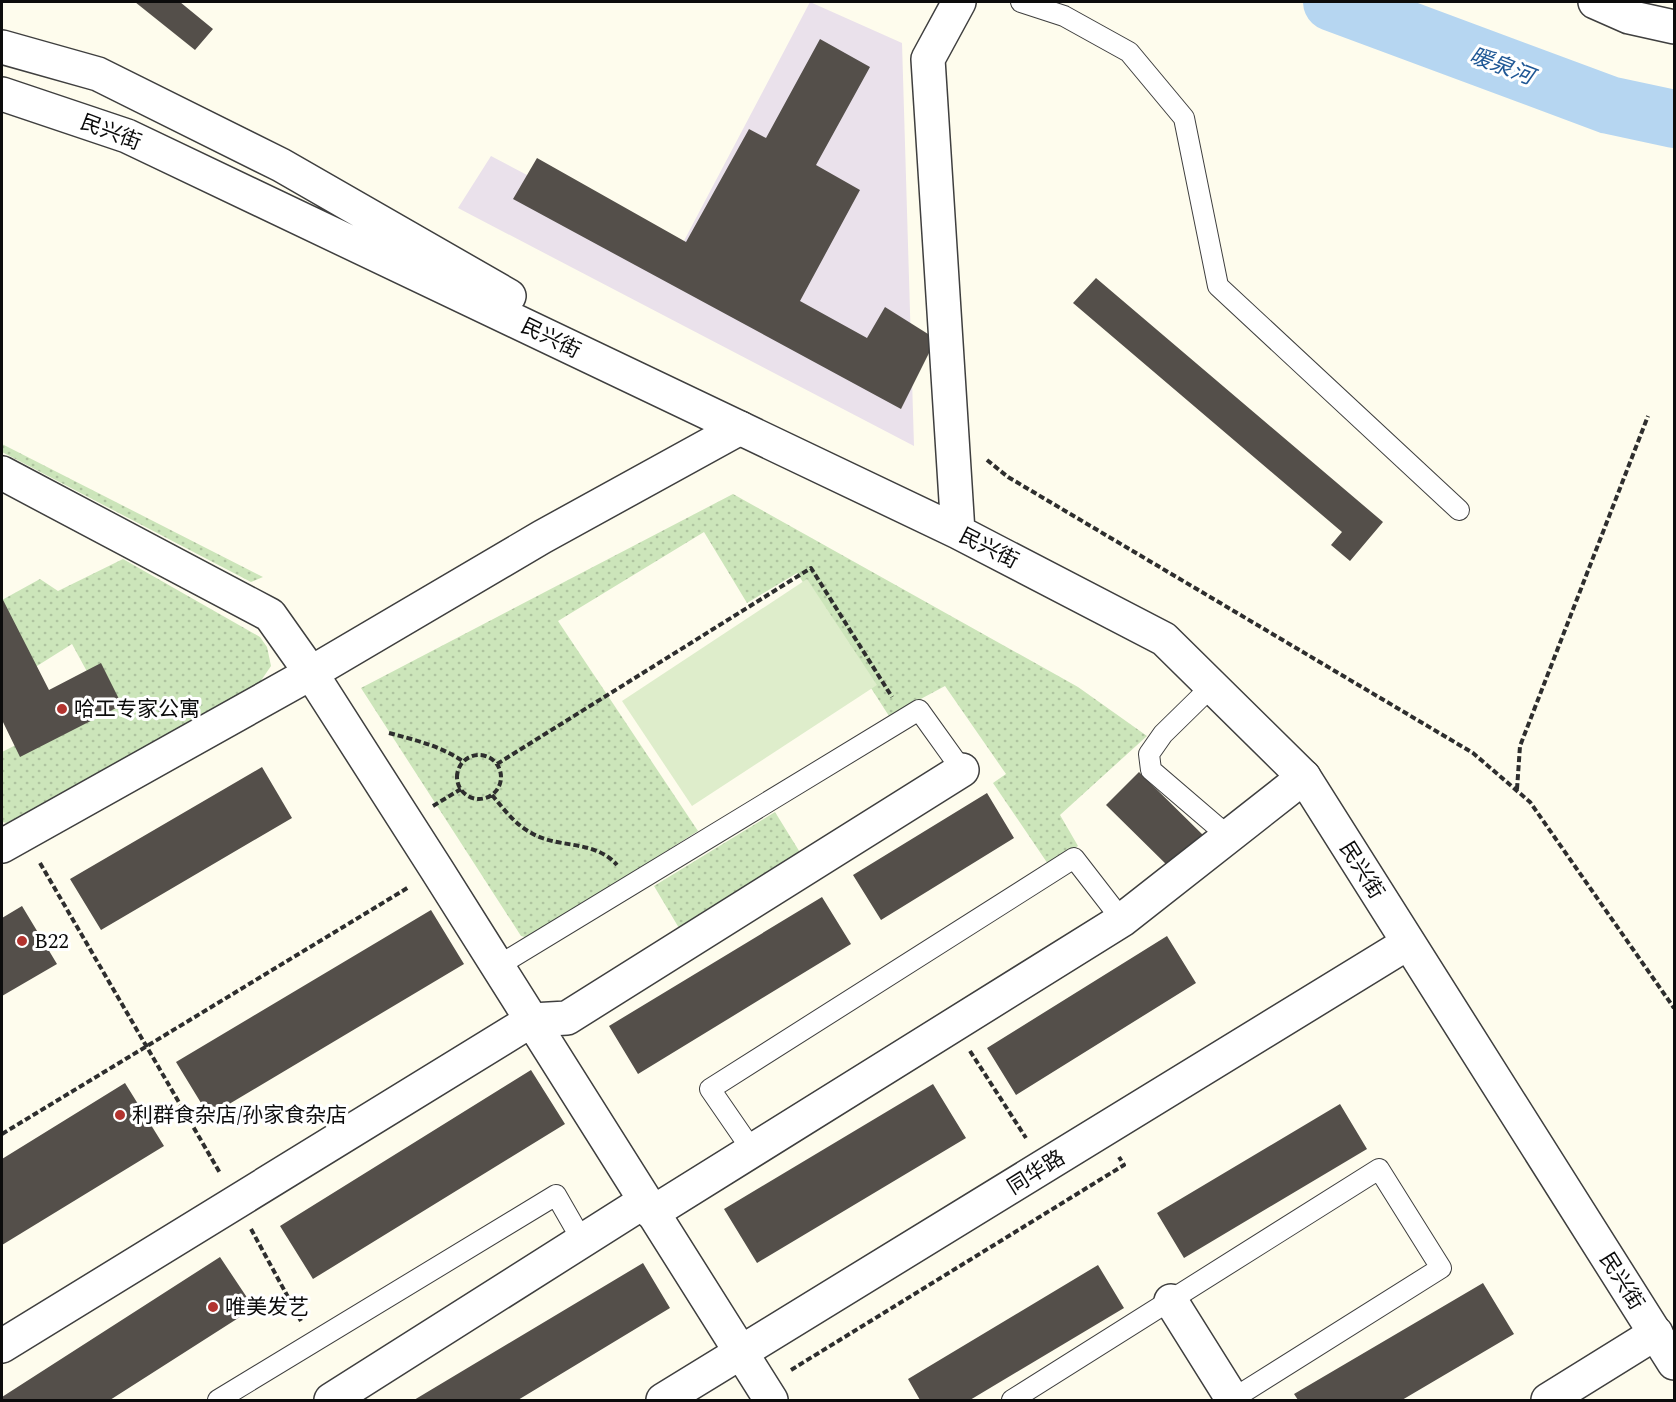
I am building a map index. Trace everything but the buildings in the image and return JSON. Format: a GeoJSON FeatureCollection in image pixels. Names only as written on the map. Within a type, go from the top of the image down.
{"type":"FeatureCollection","features":[{"type":"Feature","properties":{"kind":"street"},"geometry":{"type":"LineString","coordinates":[[957,532],[928,59],[959,2]]}},
{"type":"Feature","properties":{"kind":"street"},"geometry":{"type":"LineString","coordinates":[[1595,2],[1629,17],[1674,27]]}},
{"type":"Feature","properties":{"kind":"street"},"geometry":{"type":"LineString","coordinates":[[2,47],[98,74],[281,165],[740,428]]}},
{"type":"Feature","properties":{"kind":"street","name":"民兴街"},"geometry":{"type":"LineString","coordinates":[[2,94],[127,136],[957,532],[1164,639],[1304,777],[1674,1363]]}},
{"type":"Feature","properties":{"kind":"street"},"geometry":{"type":"LineString","coordinates":[[12,840],[312,673],[542,537],[690,453],[740,428]]}},
{"type":"Feature","properties":{"kind":"street"},"geometry":{"type":"LineString","coordinates":[[2,473],[270,615],[312,673],[767,1394]]}},
{"type":"Feature","properties":{"kind":"street"},"geometry":{"type":"LineString","coordinates":[[2,1346],[532,1020],[567,1018],[963,770]]}},
{"type":"Feature","properties":{"kind":"street"},"geometry":{"type":"LineString","coordinates":[[331,1401],[583,1242],[752,1150],[1122,920],[1304,777]]}},
{"type":"Feature","properties":{"kind":"street","name":"同华路"},"geometry":{"type":"LineString","coordinates":[[663,1401],[1408,943]]}},
{"type":"Feature","properties":{"kind":"street"},"geometry":{"type":"LineString","coordinates":[[1171,1301],[1232,1400]]}},
{"type":"Feature","properties":{"kind":"street"},"geometry":{"type":"LineString","coordinates":[[1548,1401],[1656,1333]]}},
{"type":"Feature","properties":{"kind":"lane"},"geometry":{"type":"LineString","coordinates":[[1021,2],[1064,16],[1129,52],[1184,118],[1218,286],[1459,510]]}},
{"type":"Feature","properties":{"kind":"lane"},"geometry":{"type":"LineString","coordinates":[[1212,686],[1163,734],[1149,754],[1151,770],[1228,836]]}},
{"type":"Feature","properties":{"kind":"lane"},"geometry":{"type":"LineString","coordinates":[[498,966],[919,710],[963,770]]}},
{"type":"Feature","properties":{"kind":"lane"},"geometry":{"type":"LineString","coordinates":[[752,1150],[710,1089],[1074,858],[1122,920]]}},
{"type":"Feature","properties":{"kind":"lane"},"geometry":{"type":"LineString","coordinates":[[1012,1401],[1379,1169],[1442,1268],[1232,1400]]}},
{"type":"Feature","properties":{"kind":"lane"},"geometry":{"type":"LineString","coordinates":[[218,1401],[556,1195],[583,1242]]}},
{"type":"Feature","properties":{"kind":"path"},"geometry":{"type":"LineString","coordinates":[[1517,790],[1520,746],[1648,416]]}},
{"type":"Feature","properties":{"kind":"path"},"geometry":{"type":"LineString","coordinates":[[983,452],[988,461],[1008,477],[1473,753],[1530,802],[1674,1008]]}},
{"type":"Feature","properties":{"kind":"path"},"geometry":{"type":"LineString","coordinates":[[497,764],[811,568],[906,718]]}},
{"type":"Feature","properties":{"kind":"path"},"geometry":{"type":"LineString","coordinates":[[343,722],[419,740],[451,753],[464,762]]}},
{"type":"Feature","properties":{"kind":"path"},"geometry":{"type":"LineString","coordinates":[[484,756],[497,764],[501,777],[497,790],[486,798],[472,798],[461,789],[457,775],[464,762],[470,757],[484,756]]}},
{"type":"Feature","properties":{"kind":"path"},"geometry":{"type":"LineString","coordinates":[[492,795],[528,832],[549,841],[588,846],[610,857],[633,884]]}},
{"type":"Feature","properties":{"kind":"path"},"geometry":{"type":"LineString","coordinates":[[12,840],[147,1046],[236,1201],[313,1343]]}},
{"type":"Feature","properties":{"kind":"path"},"geometry":{"type":"LineString","coordinates":[[2,1134],[437,870]]}},
{"type":"Feature","properties":{"kind":"path"},"geometry":{"type":"LineString","coordinates":[[953,1026],[1044,1167]]}},
{"type":"Feature","properties":{"kind":"path"},"geometry":{"type":"LineString","coordinates":[[767,1394],[1124,1165],[1102,1131]]}},
{"type":"Feature","properties":{"kind":"shaded area"},"geometry":{"type":"Polygon","coordinates":[[[810,2],[902,43],[914,446],[458,208],[491,156],[677,254],[810,2]]]}},
{"type":"Feature","properties":{"kind":"green space"},"geometry":{"type":"Polygon","coordinates":[[[2,444],[263,577],[251,582],[2,452],[2,444]]]}},
{"type":"Feature","properties":{"kind":"green space"},"geometry":{"type":"Polygon","coordinates":[[[733,494],[1078,687],[1147,736],[1060,815],[1078,846],[1048,864],[993,783],[1006,774],[945,686],[889,716],[797,573],[747,603],[704,532],[558,621],[698,831],[529,938],[521,936],[361,688],[733,494]]]}},
{"type":"Feature","properties":{"kind":"green space"},"geometry":{"type":"Polygon","coordinates":[[[123,559],[260,637],[267,647],[271,666],[260,682],[7,823],[2,822],[2,752],[103,701],[72,644],[29,671],[2,627],[2,600],[40,579],[58,591],[123,559]]]}},
{"type":"Feature","properties":{"kind":"green space"},"geometry":{"type":"Polygon","coordinates":[[[807,579],[877,685],[692,806],[622,701],[807,579]]]}},
{"type":"Feature","properties":{"kind":"green space"},"geometry":{"type":"Polygon","coordinates":[[[775,812],[801,854],[679,928],[654,886],[775,812]]]}},
{"type":"Feature","properties":{"kind":"waterway","name":"暖泉河"},"geometry":{"type":"LineString","coordinates":[[1332,2],[1609,105],[1674,119]]}},
{"type":"Feature","properties":{"kind":"place","name":"哈工专家公寓"},"geometry":{"type":"Point","coordinates":[62,709]}},
{"type":"Feature","properties":{"kind":"place","name":"B22"},"geometry":{"type":"Point","coordinates":[22,941]}},
{"type":"Feature","properties":{"kind":"place","name":"利群食杂店/孙家食杂店"},"geometry":{"type":"Point","coordinates":[120,1115]}},
{"type":"Feature","properties":{"kind":"place","name":"唯美发艺"},"geometry":{"type":"Point","coordinates":[213,1307]}}]}
